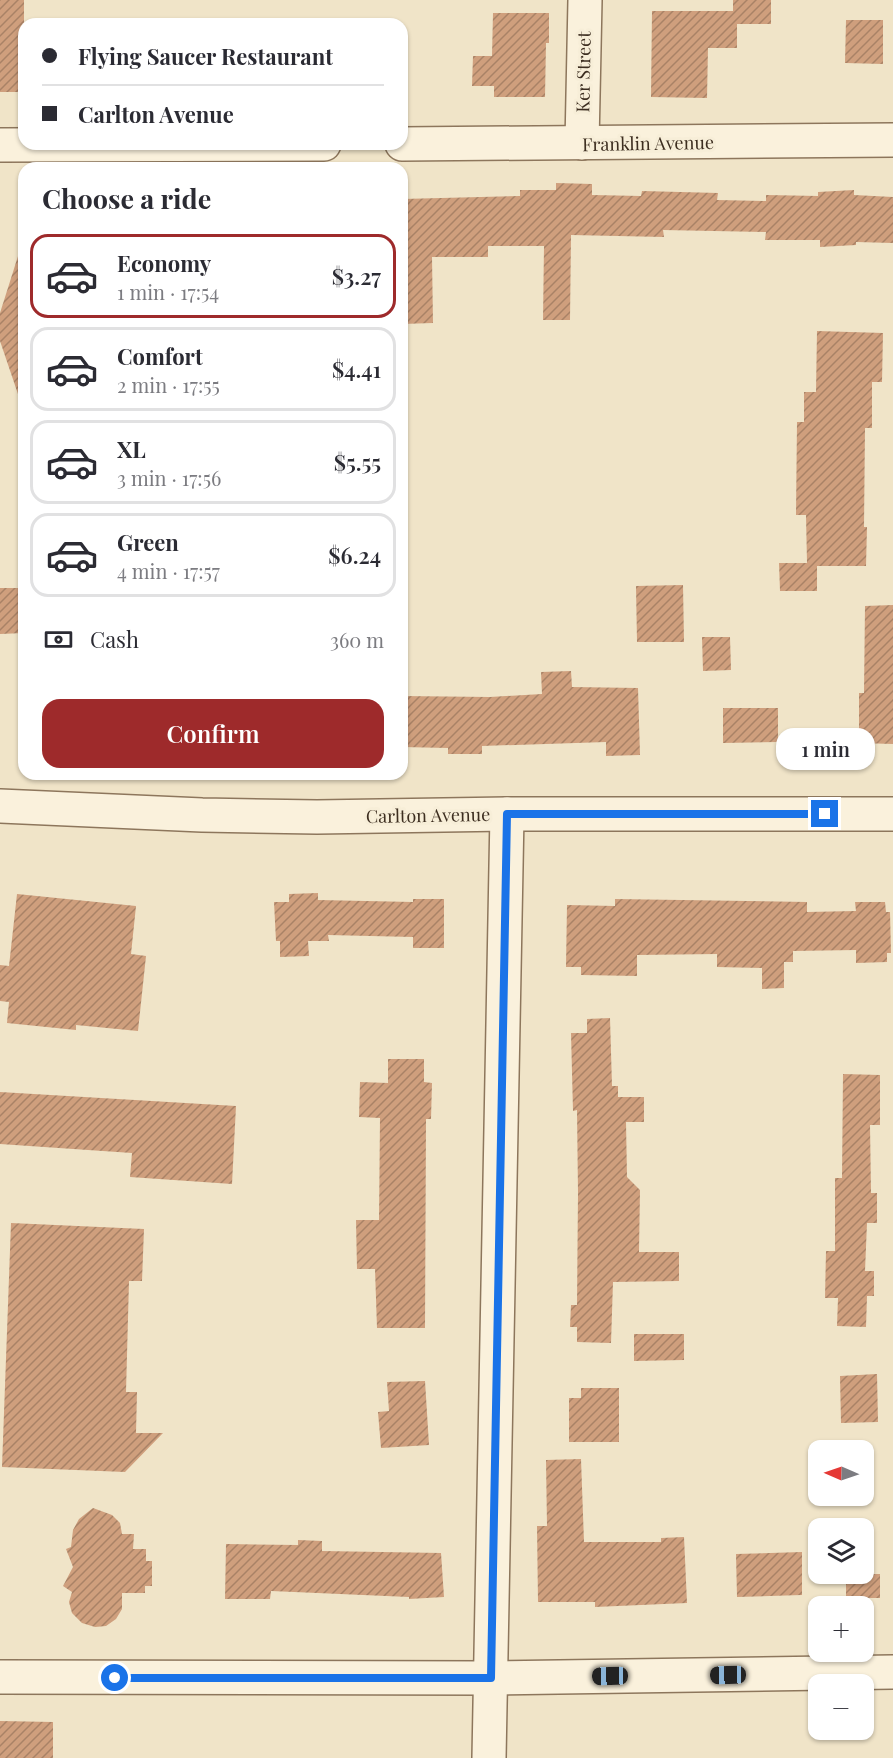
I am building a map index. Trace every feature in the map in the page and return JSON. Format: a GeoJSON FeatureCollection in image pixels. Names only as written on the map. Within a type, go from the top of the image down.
{"type":"FeatureCollection","features":[{"type":"Feature","properties":{"kind":"street","name":"Ker Street"},"geometry":{"type":"LineString","coordinates":[[582,143],[585,0]]}},
{"type":"Feature","properties":{"kind":"street","name":"Franklin Avenue"},"geometry":{"type":"LineString","coordinates":[[408,144],[893,140]]}},
{"type":"Feature","properties":{"kind":"street"},"geometry":{"type":"LineString","coordinates":[[0,145],[18,145]]}},
{"type":"Feature","properties":{"kind":"street","name":"Carlton Avenue"},"geometry":{"type":"LineString","coordinates":[[0,806],[202,815],[317,817],[507,814],[893,814]]}},
{"type":"Feature","properties":{"kind":"street"},"geometry":{"type":"LineString","coordinates":[[489,1758],[507,814]]}},
{"type":"Feature","properties":{"kind":"street"},"geometry":{"type":"LineString","coordinates":[[0,1677],[491,1678],[893,1672]]}},
{"type":"Feature","properties":{"kind":"building"},"geometry":{"type":"Polygon","coordinates":[[[0,0],[24,0],[24,18],[18,18],[18,92],[0,92],[0,0]]]}},
{"type":"Feature","properties":{"kind":"building"},"geometry":{"type":"Polygon","coordinates":[[[733,0],[771,0],[771,24],[737,24],[737,48],[708,48],[707,98],[651,97],[652,11],[733,11],[733,0]]]}},
{"type":"Feature","properties":{"kind":"building"},"geometry":{"type":"Polygon","coordinates":[[[493,13],[549,13],[545,97],[494,97],[494,86],[472,86],[473,56],[492,56],[493,13]]]}},
{"type":"Feature","properties":{"kind":"building"},"geometry":{"type":"Polygon","coordinates":[[[846,20],[883,20],[883,64],[845,63],[846,20]]]}},
{"type":"Feature","properties":{"kind":"building"},"geometry":{"type":"Polygon","coordinates":[[[556,183],[592,184],[592,195],[641,196],[642,191],[718,193],[717,200],[766,201],[766,195],[818,196],[818,192],[854,190],[854,195],[893,197],[893,243],[856,242],[856,245],[820,247],[820,240],[765,240],[766,232],[663,230],[664,237],[571,235],[570,320],[543,320],[544,246],[488,246],[488,257],[432,257],[433,323],[408,324],[408,199],[520,196],[520,190],[556,190],[556,183]]]}},
{"type":"Feature","properties":{"kind":"building"},"geometry":{"type":"Polygon","coordinates":[[[18,256],[18,394],[0,341],[0,313],[18,256]]]}},
{"type":"Feature","properties":{"kind":"building"},"geometry":{"type":"Polygon","coordinates":[[[817,331],[883,333],[882,382],[872,382],[872,428],[865,428],[866,566],[817,566],[817,591],[780,591],[779,563],[807,563],[806,515],[796,515],[797,422],[804,422],[804,392],[816,392],[817,331]]]}},
{"type":"Feature","properties":{"kind":"building"},"geometry":{"type":"Polygon","coordinates":[[[683,585],[684,642],[637,642],[636,586],[683,585]]]}},
{"type":"Feature","properties":{"kind":"building"},"geometry":{"type":"Polygon","coordinates":[[[0,588],[18,588],[18,633],[0,634],[0,588]]]}},
{"type":"Feature","properties":{"kind":"building"},"geometry":{"type":"Polygon","coordinates":[[[893,605],[893,744],[859,743],[859,693],[864,693],[865,606],[893,605]]]}},
{"type":"Feature","properties":{"kind":"building"},"geometry":{"type":"Polygon","coordinates":[[[702,637],[730,637],[731,670],[703,671],[702,637]]]}},
{"type":"Feature","properties":{"kind":"building"},"geometry":{"type":"Polygon","coordinates":[[[571,671],[572,687],[638,688],[640,755],[606,756],[606,742],[482,746],[482,754],[448,754],[448,748],[408,747],[408,696],[490,697],[542,694],[541,672],[571,671]]]}},
{"type":"Feature","properties":{"kind":"building"},"geometry":{"type":"Polygon","coordinates":[[[723,708],[778,708],[778,742],[723,743],[723,708]]]}},
{"type":"Feature","properties":{"kind":"building"},"geometry":{"type":"Polygon","coordinates":[[[318,893],[318,900],[413,902],[413,899],[444,899],[444,948],[413,948],[413,937],[328,935],[329,941],[308,941],[309,956],[280,957],[280,941],[276,941],[274,902],[289,902],[289,894],[318,893]]]}},
{"type":"Feature","properties":{"kind":"building"},"geometry":{"type":"Polygon","coordinates":[[[17,894],[136,906],[131,954],[146,956],[138,1031],[76,1025],[76,1030],[7,1023],[9,1002],[0,1001],[0,965],[9,966],[17,894]]]}},
{"type":"Feature","properties":{"kind":"building"},"geometry":{"type":"Polygon","coordinates":[[[615,899],[807,902],[807,912],[856,911],[855,902],[885,902],[886,912],[890,912],[891,953],[887,953],[887,962],[856,963],[856,950],[793,951],[793,962],[784,962],[784,988],[762,989],[762,968],[717,967],[717,954],[637,955],[637,976],[581,975],[581,967],[566,967],[567,905],[615,906],[615,899]]]}},
{"type":"Feature","properties":{"kind":"building"},"geometry":{"type":"Polygon","coordinates":[[[610,1018],[612,1086],[618,1086],[618,1097],[644,1097],[644,1122],[626,1122],[627,1177],[640,1190],[639,1252],[679,1252],[679,1281],[613,1282],[611,1343],[577,1342],[577,1327],[570,1327],[571,1305],[577,1305],[578,1193],[577,1110],[573,1111],[571,1033],[587,1033],[587,1019],[610,1018]]]}},
{"type":"Feature","properties":{"kind":"building"},"geometry":{"type":"Polygon","coordinates":[[[388,1059],[424,1059],[424,1082],[432,1083],[431,1119],[426,1119],[425,1328],[377,1328],[375,1269],[357,1269],[356,1220],[379,1220],[380,1118],[359,1117],[360,1082],[388,1083],[388,1059]]]}},
{"type":"Feature","properties":{"kind":"building"},"geometry":{"type":"Polygon","coordinates":[[[843,1074],[880,1075],[880,1125],[870,1125],[871,1193],[877,1193],[877,1223],[867,1223],[865,1271],[874,1271],[874,1296],[867,1296],[866,1327],[837,1326],[838,1298],[825,1298],[826,1251],[835,1251],[835,1178],[842,1178],[843,1074]]]}},
{"type":"Feature","properties":{"kind":"building"},"geometry":{"type":"Polygon","coordinates":[[[0,1092],[236,1106],[232,1184],[130,1177],[132,1153],[0,1144],[0,1092]]]}},
{"type":"Feature","properties":{"kind":"building"},"geometry":{"type":"Polygon","coordinates":[[[11,1223],[144,1229],[142,1281],[129,1281],[126,1392],[137,1392],[136,1433],[163,1433],[125,1472],[2,1467],[11,1223]]]}},
{"type":"Feature","properties":{"kind":"building"},"geometry":{"type":"Polygon","coordinates":[[[634,1334],[684,1334],[684,1360],[634,1361],[634,1334]]]}},
{"type":"Feature","properties":{"kind":"building"},"geometry":{"type":"Polygon","coordinates":[[[877,1374],[878,1422],[841,1423],[840,1376],[877,1374]]]}},
{"type":"Feature","properties":{"kind":"building"},"geometry":{"type":"Polygon","coordinates":[[[425,1381],[429,1445],[381,1448],[378,1412],[389,1411],[387,1382],[425,1381]]]}},
{"type":"Feature","properties":{"kind":"building"},"geometry":{"type":"Polygon","coordinates":[[[581,1388],[619,1388],[619,1442],[569,1442],[569,1398],[581,1398],[581,1388]]]}},
{"type":"Feature","properties":{"kind":"building"},"geometry":{"type":"Polygon","coordinates":[[[581,1459],[584,1542],[661,1542],[661,1538],[684,1537],[687,1603],[595,1607],[595,1602],[538,1602],[537,1526],[547,1526],[546,1460],[581,1459]]]}},
{"type":"Feature","properties":{"kind":"building"},"geometry":{"type":"Polygon","coordinates":[[[93,1508],[112,1515],[120,1523],[122,1534],[134,1534],[133,1549],[146,1549],[146,1561],[152,1561],[152,1586],[145,1586],[145,1593],[122,1593],[122,1609],[116,1619],[106,1626],[95,1627],[82,1623],[72,1613],[69,1602],[72,1592],[63,1586],[73,1567],[66,1549],[71,1547],[73,1530],[79,1519],[93,1508]]]}},
{"type":"Feature","properties":{"kind":"building"},"geometry":{"type":"Polygon","coordinates":[[[298,1540],[322,1541],[322,1551],[441,1553],[444,1597],[409,1599],[409,1597],[271,1591],[270,1599],[225,1599],[226,1544],[298,1545],[298,1540]]]}},
{"type":"Feature","properties":{"kind":"building"},"geometry":{"type":"Polygon","coordinates":[[[802,1552],[802,1595],[737,1597],[736,1554],[802,1552]]]}},
{"type":"Feature","properties":{"kind":"building"},"geometry":{"type":"Polygon","coordinates":[[[874,1574],[880,1574],[880,1598],[846,1596],[846,1584],[874,1584],[874,1574]]]}},
{"type":"Feature","properties":{"kind":"building"},"geometry":{"type":"Polygon","coordinates":[[[0,1721],[53,1722],[53,1758],[0,1758],[0,1721]]]}},
{"type":"Feature","properties":{"kind":"route"},"geometry":{"type":"LineString","coordinates":[[115,1678],[491,1678],[507,814],[825,814]]}}]}
